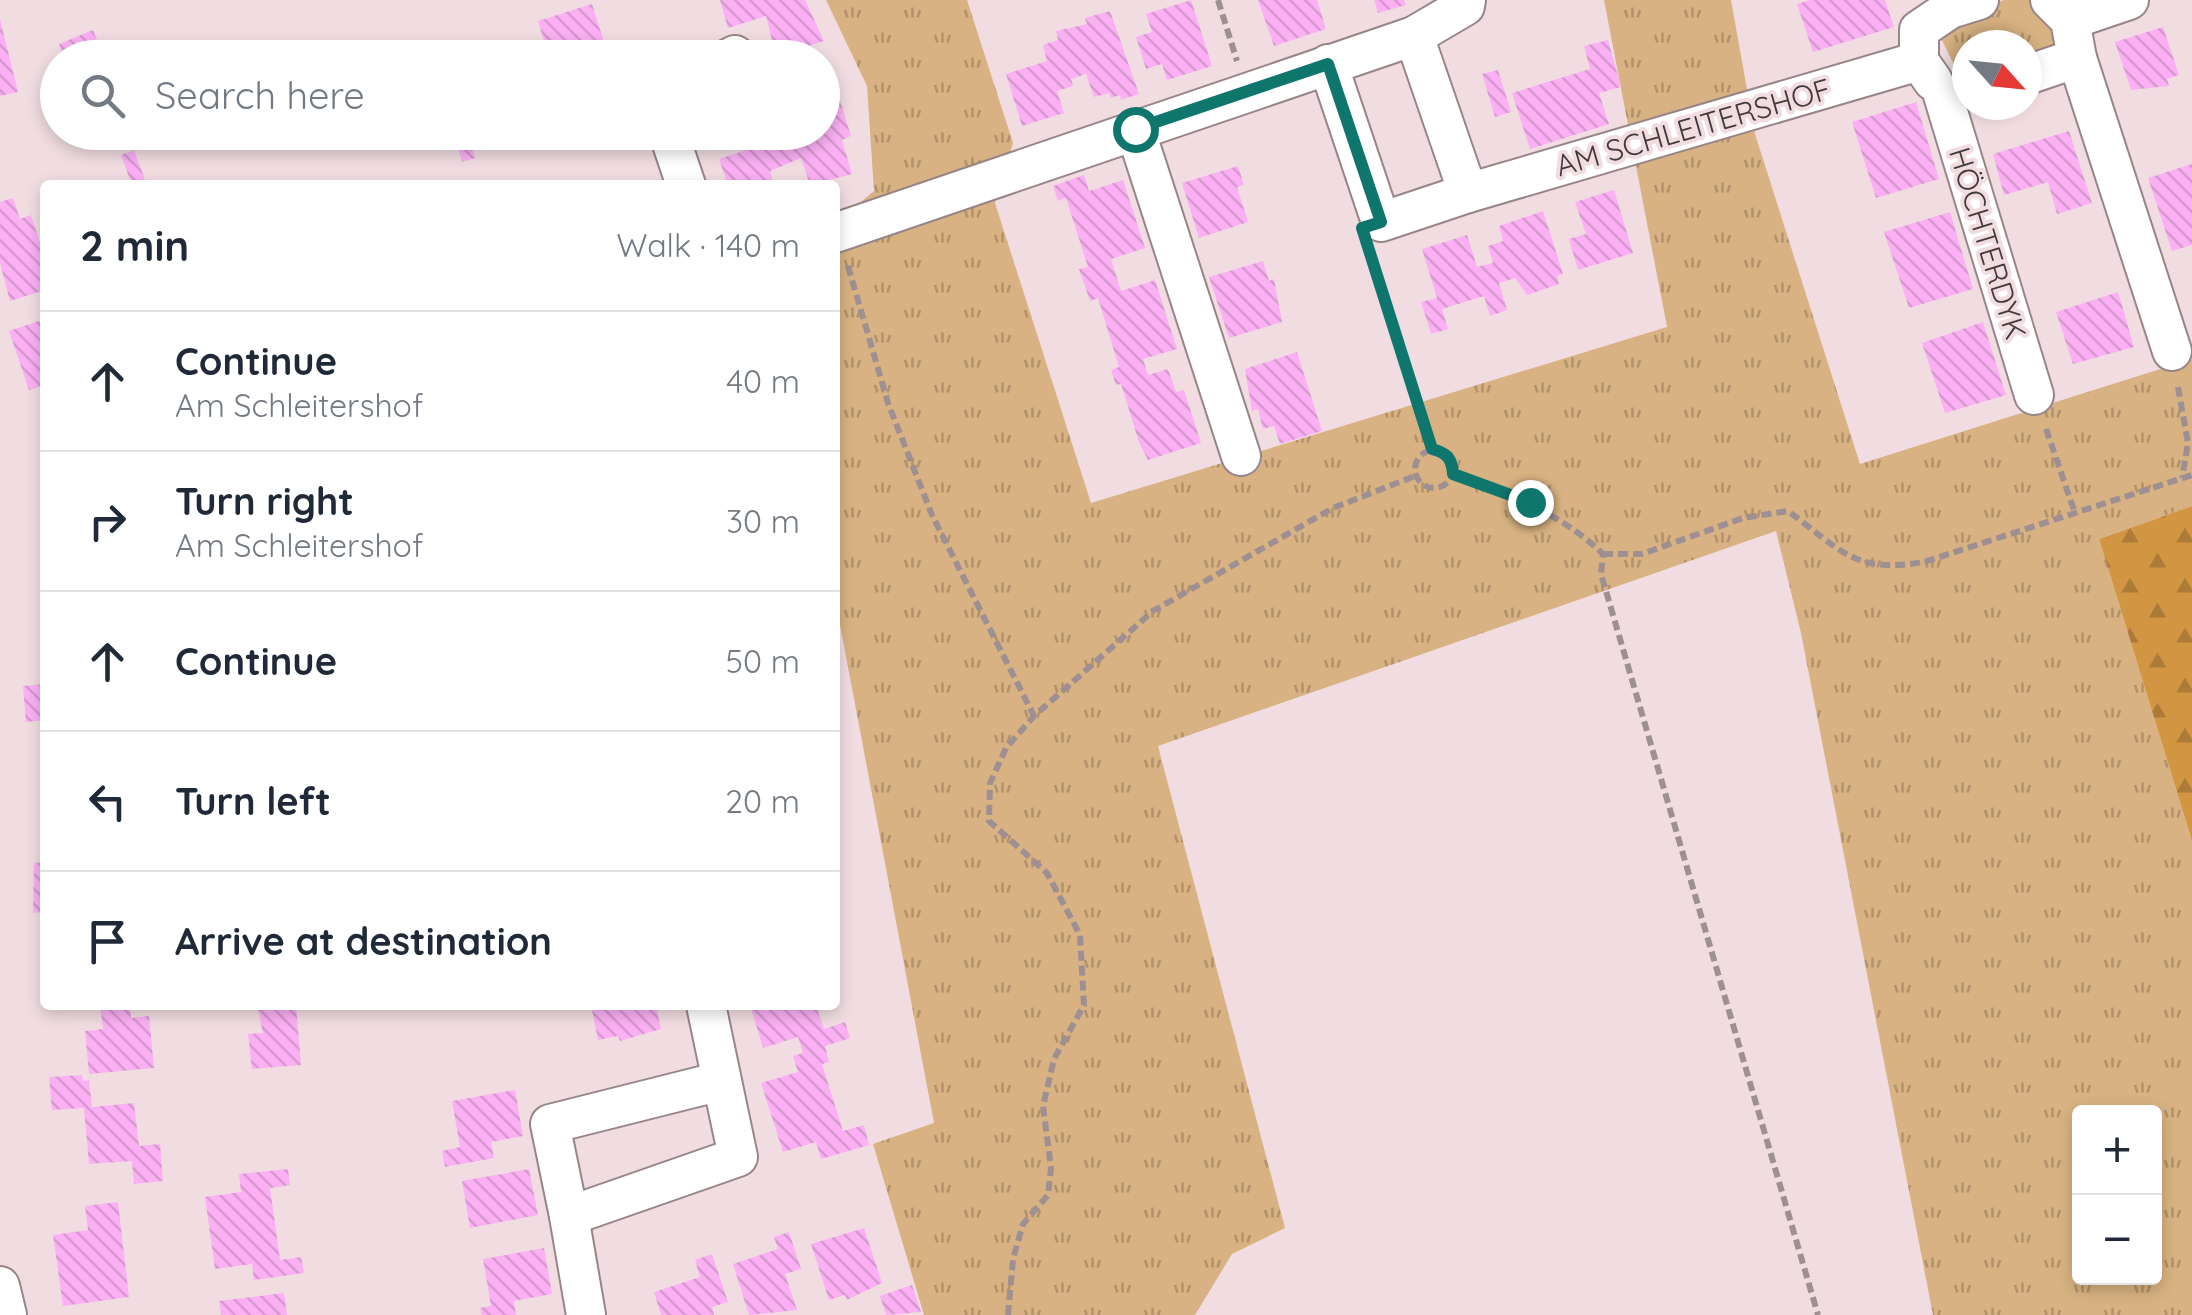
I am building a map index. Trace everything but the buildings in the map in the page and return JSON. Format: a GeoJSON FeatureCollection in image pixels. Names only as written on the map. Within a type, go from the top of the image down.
{"type":"FeatureCollection","features":[{"type":"Feature","properties":{"kind":"street"},"geometry":{"type":"LineString","coordinates":[[840,232],[1246,90],[1414,36],[1465,6],[1466,0]]}},
{"type":"Feature","properties":{"kind":"street"},"geometry":{"type":"LineString","coordinates":[[1916,30],[1950,9],[1978,0]]}},
{"type":"Feature","properties":{"kind":"street"},"geometry":{"type":"LineString","coordinates":[[2129,0],[2060,10],[2172,350]]}},
{"type":"Feature","properties":{"kind":"street","name":"HÖCHTERDYK"},"geometry":{"type":"LineString","coordinates":[[1916,30],[1952,90]]}},
{"type":"Feature","properties":{"kind":"street","name":"AM SCHLEITERSHOF"},"geometry":{"type":"LineString","coordinates":[[1381,222],[1916,30]]}},
{"type":"Feature","properties":{"kind":"street"},"geometry":{"type":"LineString","coordinates":[[1414,36],[1468,193]]}},
{"type":"Feature","properties":{"kind":"street"},"geometry":{"type":"LineString","coordinates":[[2042,70],[2077,58]]}},
{"type":"Feature","properties":{"kind":"street"},"geometry":{"type":"LineString","coordinates":[[1328,64],[1381,222]]}},
{"type":"Feature","properties":{"kind":"street","name":"HÖCHTERDYK"},"geometry":{"type":"LineString","coordinates":[[1961,120],[2034,394]]}},
{"type":"Feature","properties":{"kind":"street"},"geometry":{"type":"LineString","coordinates":[[1135,129],[1241,456]]}},
{"type":"Feature","properties":{"kind":"street"},"geometry":{"type":"LineString","coordinates":[[674,150],[684,180]]}},
{"type":"Feature","properties":{"kind":"street"},"geometry":{"type":"LineString","coordinates":[[569,1216],[738,1157],[707,1010]]}},
{"type":"Feature","properties":{"kind":"street"},"geometry":{"type":"LineString","coordinates":[[586,1315],[550,1124],[720,1081]]}},
{"type":"Feature","properties":{"kind":"street"},"geometry":{"type":"LineString","coordinates":[[0,1286],[6,1315]]}},
{"type":"Feature","properties":{"kind":"path"},"geometry":{"type":"LineString","coordinates":[[1218,0],[1246,90]]}},
{"type":"Feature","properties":{"kind":"path"},"geometry":{"type":"LineString","coordinates":[[1381,222],[1362,228],[1432,449]]}},
{"type":"Feature","properties":{"kind":"path"},"geometry":{"type":"LineString","coordinates":[[840,246],[888,403],[932,515],[1034,716]]}},
{"type":"Feature","properties":{"kind":"path"},"geometry":{"type":"LineString","coordinates":[[2172,350],[2188,443],[2182,479]]}},
{"type":"Feature","properties":{"kind":"path"},"geometry":{"type":"LineString","coordinates":[[2034,394],[2075,513]]}},
{"type":"Feature","properties":{"kind":"path"},"geometry":{"type":"LineString","coordinates":[[1415,476],[1420,454],[1432,449],[1444,452],[1452,461],[1453,474]]}},
{"type":"Feature","properties":{"kind":"path"},"geometry":{"type":"LineString","coordinates":[[1415,476],[1435,488],[1453,474]]}},
{"type":"Feature","properties":{"kind":"path"},"geometry":{"type":"LineString","coordinates":[[1453,474],[1530,502],[1577,528],[1604,554],[1642,554],[1743,518],[1788,511],[1849,557],[1886,568],[1924,562],[2192,475]]}},
{"type":"Feature","properties":{"kind":"path"},"geometry":{"type":"LineString","coordinates":[[1008,1315],[1013,1259],[1023,1224],[1048,1194],[1052,1168],[1042,1106],[1054,1060],[1084,1004],[1080,936],[1046,873],[989,820],[990,784],[1006,748],[1034,716],[1153,612],[1333,508],[1415,476]]}},
{"type":"Feature","properties":{"kind":"path"},"geometry":{"type":"LineString","coordinates":[[1604,554],[1601,574],[1818,1315]]}},
{"type":"Feature","properties":{"kind":"green space"},"geometry":{"type":"Polygon","coordinates":[[[826,0],[967,0],[1013,143],[995,203],[1091,503],[1667,327],[1604,0],[1731,0],[1755,134],[1860,464],[2192,359],[2192,506],[2099,539],[2192,841],[2192,1315],[1933,1315],[1801,633],[1776,531],[1158,746],[1285,1228],[1232,1254],[1195,1315],[924,1315],[873,1144],[934,1123],[840,625],[840,219],[874,191],[867,86],[826,0]]]}},
{"type":"Feature","properties":{"kind":"green space"},"geometry":{"type":"Polygon","coordinates":[[[2004,0],[2038,0],[2052,24],[2051,51],[2042,56],[2042,30],[1952,30],[1952,61],[1941,38],[1957,16],[2004,0]]]}},
{"type":"Feature","properties":{"kind":"green space"},"geometry":{"type":"Polygon","coordinates":[[[2192,506],[2192,841],[2099,539],[2192,506]]]}},
{"type":"Feature","properties":{"kind":"route"},"geometry":{"type":"LineString","coordinates":[[1135,129],[1328,64],[1381,222],[1362,228],[1432,449],[1444,452],[1452,461],[1453,474],[1530,502]]}}]}
